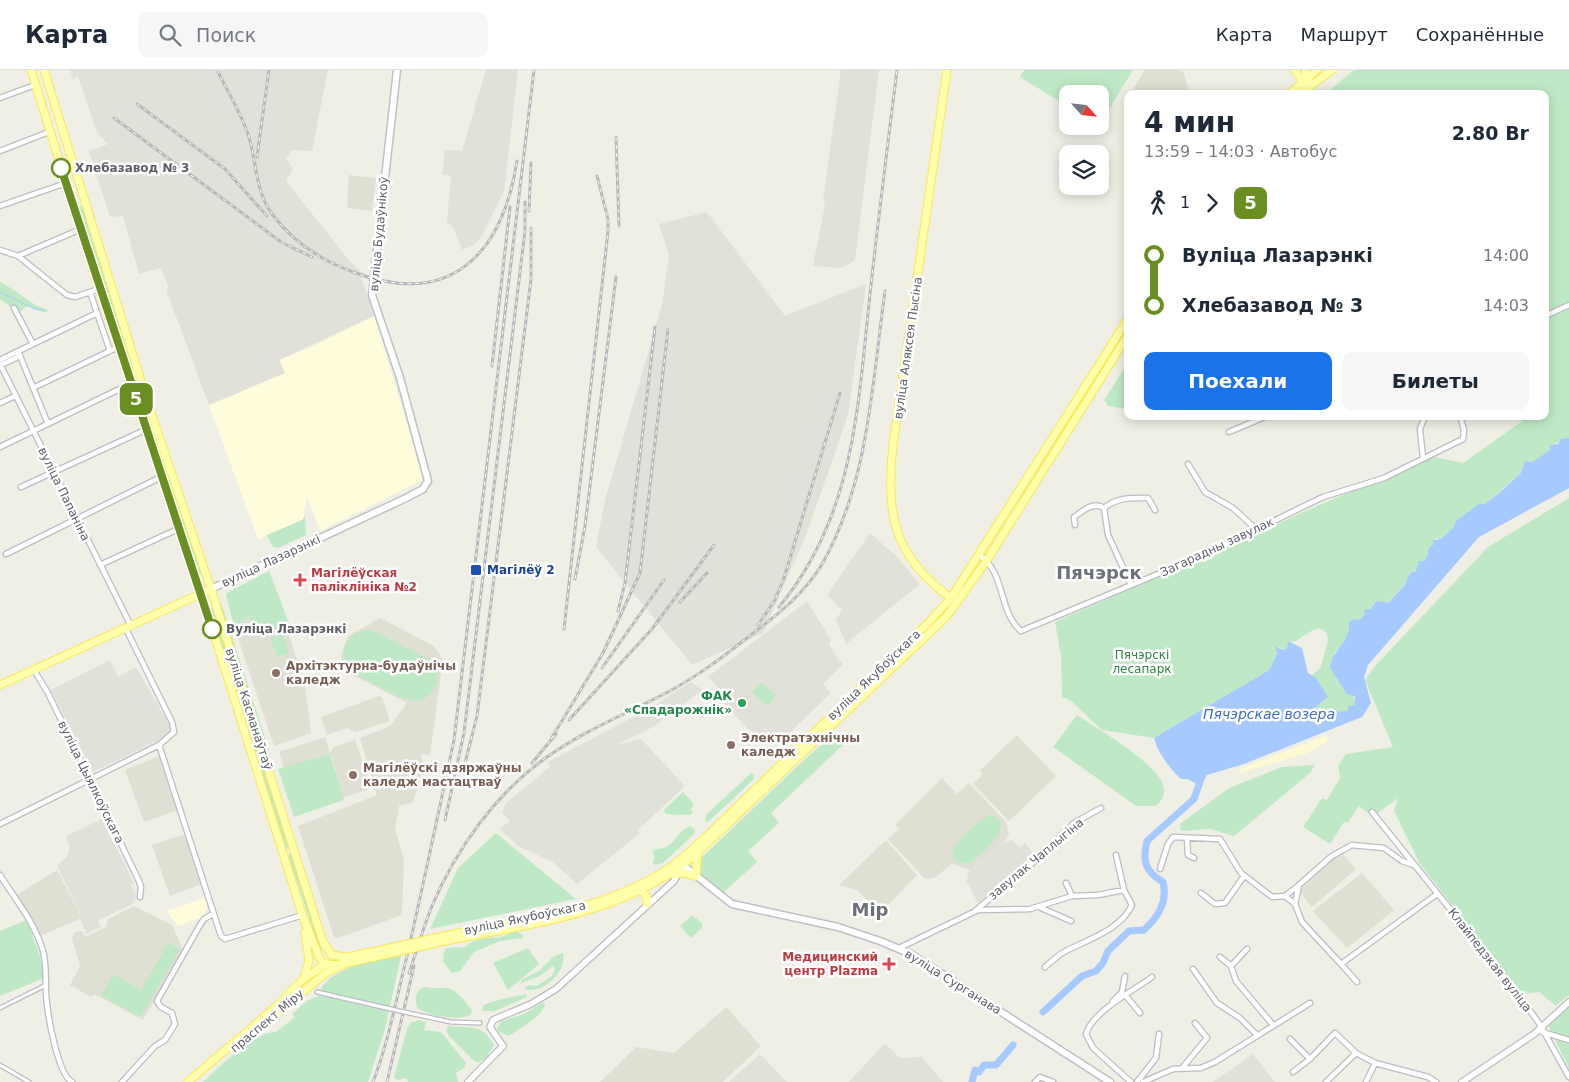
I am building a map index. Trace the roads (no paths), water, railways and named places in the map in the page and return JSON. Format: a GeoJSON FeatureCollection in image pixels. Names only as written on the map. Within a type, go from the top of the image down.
{"type":"FeatureCollection","features":[{"type":"Feature","properties":{"kind":"main road","name":"вуліца Касманаўтаў"},"geometry":{"type":"LineString","coordinates":[[31,70],[99,289],[316,952]]}},
{"type":"Feature","properties":{"kind":"main road","name":"вуліца Касманаўтаў"},"geometry":{"type":"LineString","coordinates":[[44,70],[154,422],[211,589],[324,947],[325,964]]}},
{"type":"Feature","properties":{"kind":"main road","name":"вуліца Будаўнікоў"},"geometry":{"type":"LineString","coordinates":[[397,70],[372,295],[400,378],[428,481]]}},
{"type":"Feature","properties":{"kind":"main road","name":"вуліца Аляксея Пысіна"},"geometry":{"type":"LineString","coordinates":[[947,70],[893,445],[890,487],[892,518],[908,554],[931,582],[958,603]]}},
{"type":"Feature","properties":{"kind":"main road"},"geometry":{"type":"LineString","coordinates":[[1295,70],[1305,80],[1308,87]]}},
{"type":"Feature","properties":{"kind":"main road"},"geometry":{"type":"LineString","coordinates":[[1305,70],[1305,80]]}},
{"type":"Feature","properties":{"kind":"main road"},"geometry":{"type":"LineString","coordinates":[[1294,90],[1317,70]]}},
{"type":"Feature","properties":{"kind":"main road"},"geometry":{"type":"LineString","coordinates":[[1305,90],[1332,70]]}},
{"type":"Feature","properties":{"kind":"main road"},"geometry":{"type":"LineString","coordinates":[[39,98],[51,95]]}},
{"type":"Feature","properties":{"kind":"main road"},"geometry":{"type":"LineString","coordinates":[[72,201],[83,197]]}},
{"type":"Feature","properties":{"kind":"main road","name":"вуліца Якубоўскага"},"geometry":{"type":"LineString","coordinates":[[345,962],[579,908],[639,888],[671,874],[929,622],[951,598],[1124,325]]}},
{"type":"Feature","properties":{"kind":"main road","name":"вуліца Якубоўскага"},"geometry":{"type":"LineString","coordinates":[[639,888],[698,852],[928,635],[958,603],[1124,341]]}},
{"type":"Feature","properties":{"kind":"main road"},"geometry":{"type":"LineString","coordinates":[[138,407],[143,408],[148,403]]}},
{"type":"Feature","properties":{"kind":"main road"},"geometry":{"type":"LineString","coordinates":[[145,428],[149,421],[154,422]]}},
{"type":"Feature","properties":{"kind":"main road","name":"вуліца Лазарэнкі"},"geometry":{"type":"LineString","coordinates":[[0,685],[406,498],[423,489],[428,481]]}},
{"type":"Feature","properties":{"kind":"main road"},"geometry":{"type":"LineString","coordinates":[[671,874],[679,873],[696,876],[698,852]]}},
{"type":"Feature","properties":{"kind":"main road","name":"вуліца Сурганава"},"geometry":{"type":"LineString","coordinates":[[681,864],[732,904],[838,926],[899,948],[918,958],[1110,1082]]}},
{"type":"Feature","properties":{"kind":"main road"},"geometry":{"type":"LineString","coordinates":[[639,888],[647,897],[648,904]]}},
{"type":"Feature","properties":{"kind":"main road","name":"вуліца Касманаўтаў"},"geometry":{"type":"LineString","coordinates":[[302,980],[308,972],[309,961],[303,916]]}},
{"type":"Feature","properties":{"kind":"main road"},"geometry":{"type":"LineString","coordinates":[[316,952],[320,956],[323,955],[324,947]]}},
{"type":"Feature","properties":{"kind":"main road"},"geometry":{"type":"LineString","coordinates":[[324,947],[332,955],[345,962]]}},
{"type":"Feature","properties":{"kind":"main road"},"geometry":{"type":"LineString","coordinates":[[308,986],[325,964],[316,952]]}},
{"type":"Feature","properties":{"kind":"main road","name":"праспект Міру"},"geometry":{"type":"LineString","coordinates":[[188,1082],[277,1006],[302,980],[325,964],[345,962]]}},
{"type":"Feature","properties":{"kind":"main road","name":"праспект Міру"},"geometry":{"type":"LineString","coordinates":[[195,1082],[308,986],[345,962]]}},
{"type":"Feature","properties":{"kind":"street"},"geometry":{"type":"LineString","coordinates":[[0,98],[35,85]]}},
{"type":"Feature","properties":{"kind":"street"},"geometry":{"type":"LineString","coordinates":[[0,152],[49,132]]}},
{"type":"Feature","properties":{"kind":"street"},"geometry":{"type":"LineString","coordinates":[[0,206],[66,184]]}},
{"type":"Feature","properties":{"kind":"street"},"geometry":{"type":"LineString","coordinates":[[18,256],[81,229]]}},
{"type":"Feature","properties":{"kind":"street"},"geometry":{"type":"LineString","coordinates":[[0,250],[18,256],[67,295],[75,297],[99,289]]}},
{"type":"Feature","properties":{"kind":"street"},"geometry":{"type":"LineString","coordinates":[[90,292],[110,351]]}},
{"type":"Feature","properties":{"kind":"street"},"geometry":{"type":"LineString","coordinates":[[1549,314],[1569,305]]}},
{"type":"Feature","properties":{"kind":"street"},"geometry":{"type":"LineString","coordinates":[[14,308],[33,344]]}},
{"type":"Feature","properties":{"kind":"street"},"geometry":{"type":"LineString","coordinates":[[0,365],[33,344],[97,313]]}},
{"type":"Feature","properties":{"kind":"street"},"geometry":{"type":"LineString","coordinates":[[33,388],[118,347]]}},
{"type":"Feature","properties":{"kind":"street"},"geometry":{"type":"LineString","coordinates":[[0,360],[19,354]]}},
{"type":"Feature","properties":{"kind":"street"},"geometry":{"type":"LineString","coordinates":[[19,354],[48,424]]}},
{"type":"Feature","properties":{"kind":"street","name":"вуліца Папаніна"},"geometry":{"type":"LineString","coordinates":[[0,365],[100,565],[174,728],[172,736],[158,745],[0,824]]}},
{"type":"Feature","properties":{"kind":"street"},"geometry":{"type":"LineString","coordinates":[[0,447],[130,384]]}},
{"type":"Feature","properties":{"kind":"street"},"geometry":{"type":"LineString","coordinates":[[0,403],[15,396]]}},
{"type":"Feature","properties":{"kind":"street"},"geometry":{"type":"LineString","coordinates":[[1229,432],[1258,420]]}},
{"type":"Feature","properties":{"kind":"street"},"geometry":{"type":"LineString","coordinates":[[1423,420],[1420,429],[1423,458]]}},
{"type":"Feature","properties":{"kind":"street","name":"Загарадны завулак"},"geometry":{"type":"LineString","coordinates":[[979,555],[993,567],[1013,622],[1021,631],[1200,556],[1323,496],[1384,478],[1416,464],[1423,458],[1460,442],[1464,436],[1461,420]]}},
{"type":"Feature","properties":{"kind":"street"},"geometry":{"type":"LineString","coordinates":[[21,487],[145,428]]}},
{"type":"Feature","properties":{"kind":"street"},"geometry":{"type":"LineString","coordinates":[[1188,464],[1205,492],[1233,508],[1255,528]]}},
{"type":"Feature","properties":{"kind":"street"},"geometry":{"type":"LineString","coordinates":[[6,554],[161,477]]}},
{"type":"Feature","properties":{"kind":"street"},"geometry":{"type":"LineString","coordinates":[[1104,508],[1111,502],[1125,497],[1148,498],[1156,510]]}},
{"type":"Feature","properties":{"kind":"street"},"geometry":{"type":"LineString","coordinates":[[1074,525],[1074,517],[1091,505],[1100,505],[1104,508]]}},
{"type":"Feature","properties":{"kind":"street"},"geometry":{"type":"LineString","coordinates":[[1104,508],[1108,535],[1131,585]]}},
{"type":"Feature","properties":{"kind":"street"},"geometry":{"type":"LineString","coordinates":[[100,565],[178,529]]}},
{"type":"Feature","properties":{"kind":"street","name":"вуліца Цыялкоўскага"},"geometry":{"type":"LineString","coordinates":[[34,670],[48,693],[142,887],[140,897]]}},
{"type":"Feature","properties":{"kind":"street"},"geometry":{"type":"LineString","coordinates":[[158,745],[221,936],[224,939],[303,916]]}},
{"type":"Feature","properties":{"kind":"street","name":"завулак Чаплыгіна"},"geometry":{"type":"LineString","coordinates":[[972,913],[1042,855],[1074,824],[1101,808]]}},
{"type":"Feature","properties":{"kind":"street","name":"Клайпедзкая вуліца"},"geometry":{"type":"LineString","coordinates":[[1372,812],[1512,986],[1539,1023],[1541,1030],[1569,1077]]}},
{"type":"Feature","properties":{"kind":"street"},"geometry":{"type":"LineString","coordinates":[[1160,869],[1170,840],[1173,837],[1220,839],[1244,876],[1272,897],[1284,896],[1299,885]]}},
{"type":"Feature","properties":{"kind":"street"},"geometry":{"type":"LineString","coordinates":[[1187,838],[1188,855],[1194,858]]}},
{"type":"Feature","properties":{"kind":"street","name":"Клайпедзкая вуліца"},"geometry":{"type":"LineString","coordinates":[[1299,885],[1332,856],[1352,845],[1384,848],[1402,861],[1414,864]]}},
{"type":"Feature","properties":{"kind":"street"},"geometry":{"type":"LineString","coordinates":[[1045,966],[1064,953],[1101,934],[1125,916],[1132,905],[1124,890],[1116,855]]}},
{"type":"Feature","properties":{"kind":"street"},"geometry":{"type":"LineString","coordinates":[[468,1082],[503,1046],[490,1027],[493,1020],[531,1004],[556,989],[679,873],[681,864]]}},
{"type":"Feature","properties":{"kind":"street"},"geometry":{"type":"LineString","coordinates":[[0,875],[38,937],[47,967],[46,1003],[58,1059],[67,1079],[72,1082]]}},
{"type":"Feature","properties":{"kind":"street"},"geometry":{"type":"LineString","coordinates":[[1200,893],[1215,904],[1225,903],[1244,876]]}},
{"type":"Feature","properties":{"kind":"street"},"geometry":{"type":"LineString","coordinates":[[1066,883],[1072,896]]}},
{"type":"Feature","properties":{"kind":"street"},"geometry":{"type":"LineString","coordinates":[[1295,904],[1299,885]]}},
{"type":"Feature","properties":{"kind":"street"},"geometry":{"type":"LineString","coordinates":[[899,948],[978,910],[1039,908],[1072,896],[1098,895],[1124,890]]}},
{"type":"Feature","properties":{"kind":"street"},"geometry":{"type":"LineString","coordinates":[[1341,964],[1437,894]]}},
{"type":"Feature","properties":{"kind":"street"},"geometry":{"type":"LineString","coordinates":[[1284,896],[1295,904],[1302,922],[1357,982]]}},
{"type":"Feature","properties":{"kind":"street"},"geometry":{"type":"LineString","coordinates":[[1039,908],[1071,921]]}},
{"type":"Feature","properties":{"kind":"street"},"geometry":{"type":"LineString","coordinates":[[122,1082],[155,1046],[166,1040],[173,1027],[175,1018],[172,1013],[161,1007],[157,1001],[200,924],[204,919],[213,914]]}},
{"type":"Feature","properties":{"kind":"street"},"geometry":{"type":"LineString","coordinates":[[1231,966],[1247,949]]}},
{"type":"Feature","properties":{"kind":"street"},"geometry":{"type":"LineString","coordinates":[[1220,957],[1231,966],[1236,981],[1273,1025]]}},
{"type":"Feature","properties":{"kind":"street"},"geometry":{"type":"LineString","coordinates":[[1193,969],[1217,1003],[1240,1018],[1256,1034]]}},
{"type":"Feature","properties":{"kind":"street"},"geometry":{"type":"LineString","coordinates":[[1106,1010],[1122,992],[1124,976]]}},
{"type":"Feature","properties":{"kind":"street"},"geometry":{"type":"LineString","coordinates":[[1131,1082],[1103,1059],[1086,1038],[1088,1026],[1106,1010],[1152,977]]}},
{"type":"Feature","properties":{"kind":"street"},"geometry":{"type":"LineString","coordinates":[[0,1008],[46,985]]}},
{"type":"Feature","properties":{"kind":"street"},"geometry":{"type":"LineString","coordinates":[[318,992],[451,1022],[480,1023]]}},
{"type":"Feature","properties":{"kind":"street"},"geometry":{"type":"LineString","coordinates":[[1126,996],[1140,1013]]}},
{"type":"Feature","properties":{"kind":"street"},"geometry":{"type":"LineString","coordinates":[[1462,1082],[1541,1030],[1569,1002]]}},
{"type":"Feature","properties":{"kind":"street"},"geometry":{"type":"LineString","coordinates":[[1143,1082],[1173,1069],[1183,1067],[1201,1068],[1214,1062],[1256,1034],[1310,1003]]}},
{"type":"Feature","properties":{"kind":"street"},"geometry":{"type":"LineString","coordinates":[[1183,1067],[1207,1038],[1195,1024]]}},
{"type":"Feature","properties":{"kind":"street"},"geometry":{"type":"LineString","coordinates":[[1541,1030],[1569,1040]]}},
{"type":"Feature","properties":{"kind":"street"},"geometry":{"type":"LineString","coordinates":[[1293,1072],[1310,1059],[1335,1033],[1356,1054],[1375,1063],[1431,1078],[1436,1082]]}},
{"type":"Feature","properties":{"kind":"street"},"geometry":{"type":"LineString","coordinates":[[1137,1082],[1156,1058],[1159,1034]]}},
{"type":"Feature","properties":{"kind":"street"},"geometry":{"type":"LineString","coordinates":[[1290,1039],[1310,1059]]}},
{"type":"Feature","properties":{"kind":"street"},"geometry":{"type":"LineString","coordinates":[[1326,1082],[1356,1054]]}},
{"type":"Feature","properties":{"kind":"street"},"geometry":{"type":"LineString","coordinates":[[1366,1082],[1375,1063]]}},
{"type":"Feature","properties":{"kind":"street"},"geometry":{"type":"LineString","coordinates":[[0,1065],[29,1082]]}},
{"type":"Feature","properties":{"kind":"street"},"geometry":{"type":"LineString","coordinates":[[1035,1082],[1040,1077],[1043,1077],[1053,1082]]}},
{"type":"Feature","properties":{"kind":"water","name":"Пячэрскае возера"},"geometry":{"type":"Polygon","coordinates":[[[1569,438],[1569,488],[1479,537],[1368,665],[1364,677],[1371,703],[1362,717],[1244,764],[1207,775],[1198,785],[1188,779],[1181,779],[1173,770],[1161,755],[1154,738],[1269,670],[1277,653],[1275,647],[1284,650],[1287,648],[1288,641],[1302,648],[1308,673],[1316,678],[1328,697],[1308,714],[1308,721],[1322,723],[1333,712],[1348,711],[1348,706],[1354,705],[1355,696],[1347,694],[1330,668],[1331,661],[1347,635],[1349,622],[1354,619],[1359,620],[1365,614],[1364,610],[1370,609],[1377,601],[1388,603],[1405,585],[1410,573],[1416,571],[1419,561],[1424,561],[1428,555],[1428,549],[1433,545],[1433,540],[1441,539],[1453,528],[1456,521],[1479,504],[1485,504],[1499,493],[1521,473],[1525,461],[1532,462],[1550,450],[1550,445],[1558,444],[1561,439],[1569,438]]]}},
{"type":"Feature","properties":{"kind":"waterway"},"geometry":{"type":"LineString","coordinates":[[0,292],[35,309],[43,310]]}},
{"type":"Feature","properties":{"kind":"waterway"},"geometry":{"type":"LineString","coordinates":[[1043,1012],[1082,976],[1096,971],[1103,963],[1108,951],[1129,931],[1144,930],[1154,920],[1163,903],[1164,889],[1163,882],[1152,874],[1146,865],[1147,841],[1194,799],[1202,776]]}},
{"type":"Feature","properties":{"kind":"waterway"},"geometry":{"type":"LineString","coordinates":[[972,1082],[975,1070],[979,1072],[984,1065],[996,1065],[1013,1045]]}},
{"type":"Feature","properties":{"kind":"railway"},"geometry":{"type":"LineString","coordinates":[[217,70],[247,131],[262,195],[272,214],[289,233],[308,249],[329,262],[353,272],[387,282],[417,283],[444,278],[466,266],[484,247],[499,223],[510,194],[517,161]]}},
{"type":"Feature","properties":{"kind":"railway"},"geometry":{"type":"LineString","coordinates":[[257,157],[269,70]]}},
{"type":"Feature","properties":{"kind":"railway"},"geometry":{"type":"LineString","coordinates":[[373,1082],[395,1006],[454,740],[534,70]]}},
{"type":"Feature","properties":{"kind":"railway"},"geometry":{"type":"LineString","coordinates":[[779,607],[805,571],[824,533],[839,494],[849,454],[857,413],[897,70]]}},
{"type":"Feature","properties":{"kind":"railway"},"geometry":{"type":"LineString","coordinates":[[137,104],[225,169],[267,216]]}},
{"type":"Feature","properties":{"kind":"railway"},"geometry":{"type":"LineString","coordinates":[[114,118],[281,242],[312,257]]}},
{"type":"Feature","properties":{"kind":"railway"},"geometry":{"type":"LineString","coordinates":[[616,137],[619,226]]}},
{"type":"Feature","properties":{"kind":"railway"},"geometry":{"type":"LineString","coordinates":[[529,211],[531,163]]}},
{"type":"Feature","properties":{"kind":"railway"},"geometry":{"type":"LineString","coordinates":[[564,629],[608,231],[608,219],[597,176]]}},
{"type":"Feature","properties":{"kind":"railway"},"geometry":{"type":"LineString","coordinates":[[445,820],[464,733],[525,231],[525,202]]}},
{"type":"Feature","properties":{"kind":"railway"},"geometry":{"type":"LineString","coordinates":[[492,366],[510,207]]}},
{"type":"Feature","properties":{"kind":"railway"},"geometry":{"type":"LineString","coordinates":[[463,771],[477,716],[531,279],[531,228]]}},
{"type":"Feature","properties":{"kind":"railway"},"geometry":{"type":"LineString","coordinates":[[575,579],[585,526],[616,277]]}},
{"type":"Feature","properties":{"kind":"railway"},"geometry":{"type":"LineString","coordinates":[[409,973],[432,906],[453,864],[479,824],[511,787],[528,771],[561,747],[668,692],[714,663],[783,609],[800,593],[821,566],[837,534],[859,467],[872,397],[885,291]]}},
{"type":"Feature","properties":{"kind":"railway"},"geometry":{"type":"LineString","coordinates":[[618,611],[625,583],[655,327]]}},
{"type":"Feature","properties":{"kind":"railway"},"geometry":{"type":"LineString","coordinates":[[551,739],[603,653],[640,573],[668,329]]}},
{"type":"Feature","properties":{"kind":"railway"},"geometry":{"type":"LineString","coordinates":[[758,625],[775,600],[784,578],[840,393]]}},
{"type":"Feature","properties":{"kind":"railway"},"geometry":{"type":"LineString","coordinates":[[569,720],[652,629],[714,545]]}},
{"type":"Feature","properties":{"kind":"railway"},"geometry":{"type":"LineString","coordinates":[[680,602],[707,573]]}},
{"type":"Feature","properties":{"kind":"railway"},"geometry":{"type":"LineString","coordinates":[[602,668],[664,580]]}},
{"type":"Feature","properties":{"kind":"railway"},"geometry":{"type":"LineString","coordinates":[[532,763],[556,734]]}},
{"type":"Feature","properties":{"kind":"railway"},"geometry":{"type":"LineString","coordinates":[[387,1082],[414,966]]}},
{"type":"Feature","properties":{"kind":"place","name":"Хлебазавод № 3"},"geometry":{"type":"Point","coordinates":[61,168]}},
{"type":"Feature","properties":{"kind":"place","name":"Магілёў 2"},"geometry":{"type":"Point","coordinates":[476,570]}},
{"type":"Feature","properties":{"kind":"place","name":"Магілёўская паліклініка №2"},"geometry":{"type":"Point","coordinates":[300,580]}},
{"type":"Feature","properties":{"kind":"place","name":"Вуліца Лазарэнкі"},"geometry":{"type":"Point","coordinates":[212,629]}},
{"type":"Feature","properties":{"kind":"place","name":"Архітэктурна-будаўнічы каледж"},"geometry":{"type":"Point","coordinates":[276,673]}},
{"type":"Feature","properties":{"kind":"place","name":"ФАК «Спадарожнік»"},"geometry":{"type":"Point","coordinates":[742,703]}},
{"type":"Feature","properties":{"kind":"place","name":"Электратэхнічны каледж"},"geometry":{"type":"Point","coordinates":[731,745]}},
{"type":"Feature","properties":{"kind":"place","name":"Магілёўскі дзяржаўны каледж мастацтваў"},"geometry":{"type":"Point","coordinates":[353,775]}},
{"type":"Feature","properties":{"kind":"place","name":"Медицинский центр Plazma"},"geometry":{"type":"Point","coordinates":[889,964]}},
{"type":"Feature","properties":{"kind":"district","name":"Пячэрск"},"geometry":{"type":"Point","coordinates":[1099,573]}},
{"type":"Feature","properties":{"kind":"district","name":"Мір"},"geometry":{"type":"Point","coordinates":[870,910]}},
{"type":"Feature","properties":{"kind":"park label","name":"Пячэрскі лесапарк"},"geometry":{"type":"Point","coordinates":[1142,662]}}]}
